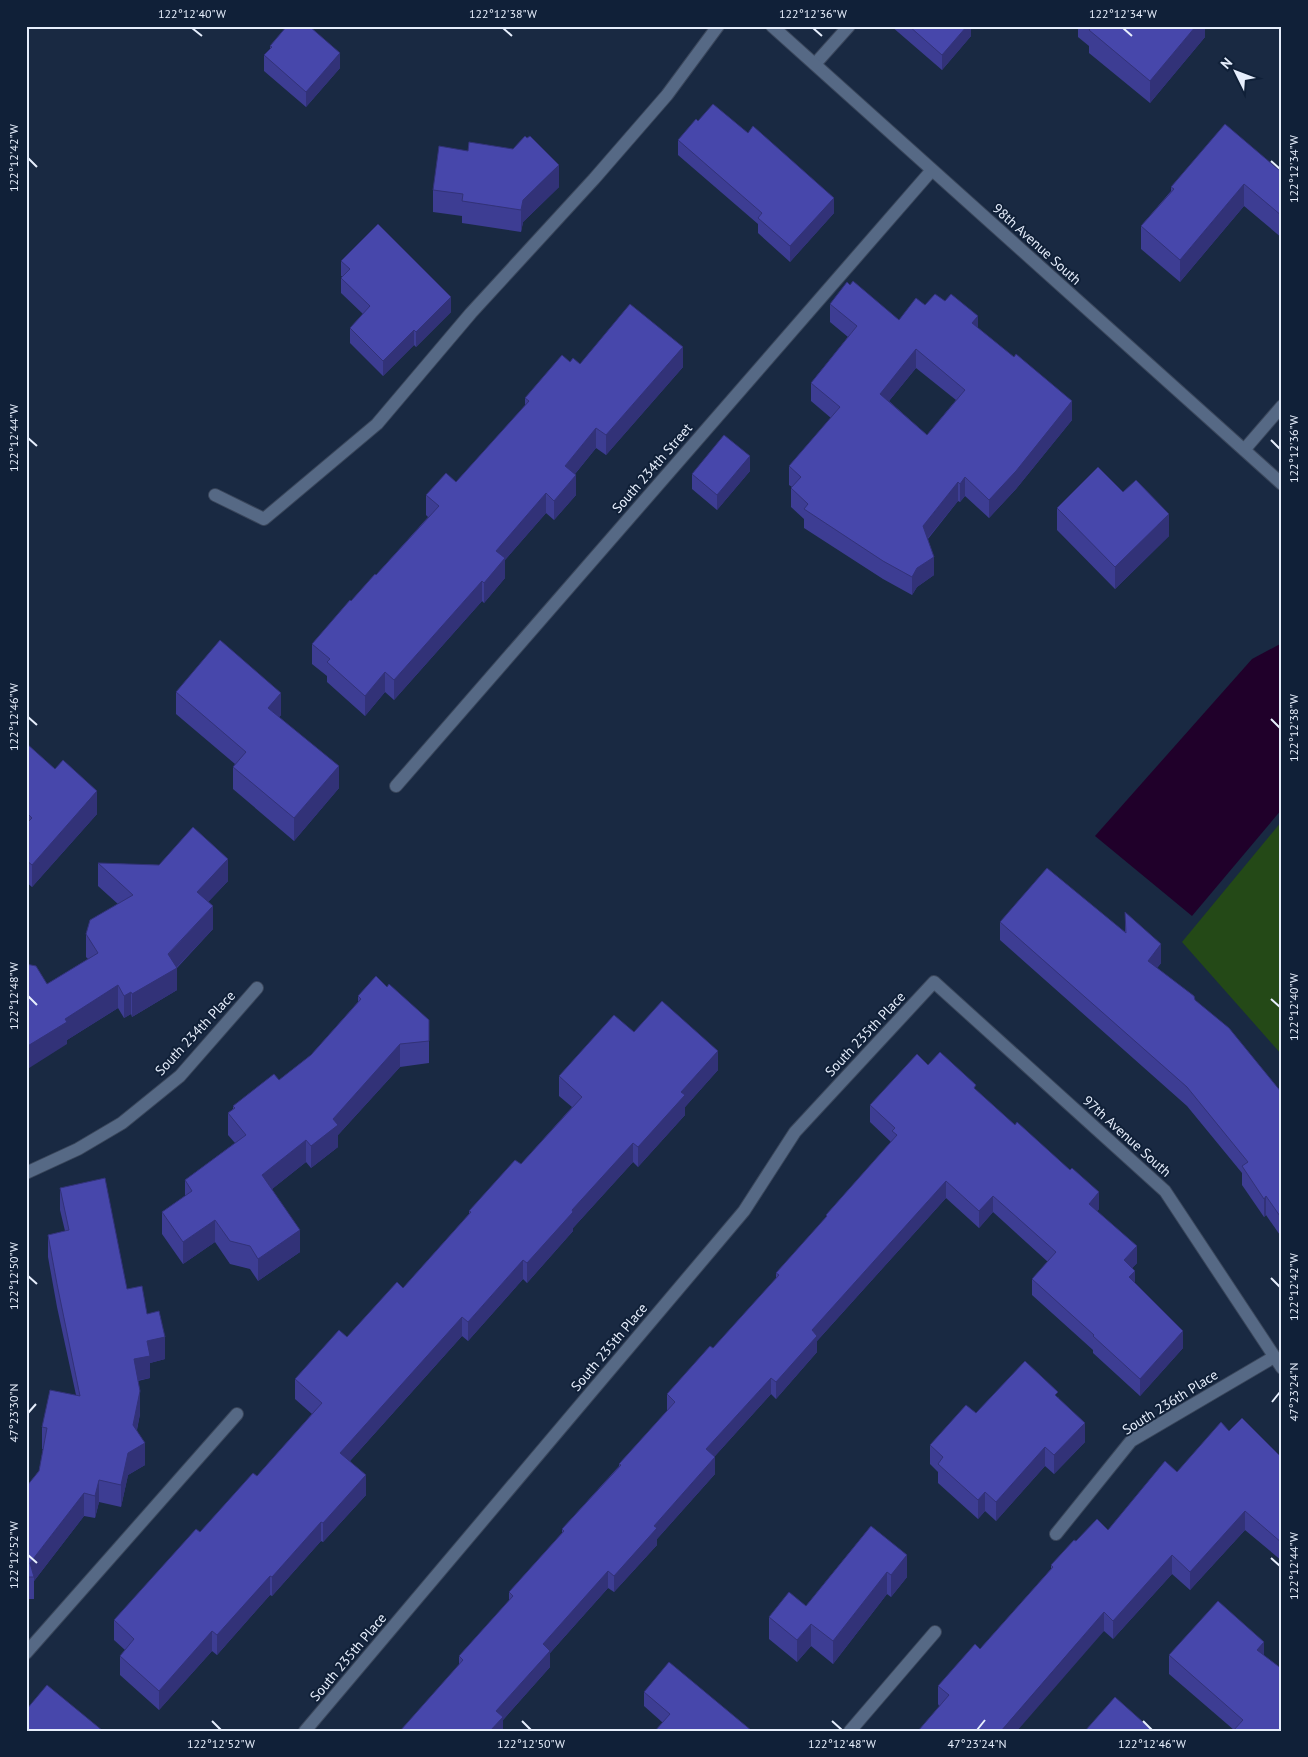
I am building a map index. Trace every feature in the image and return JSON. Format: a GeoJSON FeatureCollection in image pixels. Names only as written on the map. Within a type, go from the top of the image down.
{"type":"FeatureCollection","features":[{"type":"Feature","properties":{"kind":"street"},"geometry":{"type":"LineString","coordinates":[[215,495],[264,519],[377,424],[471,313],[594,179],[667,95],[718,26]]}},
{"type":"Feature","properties":{"kind":"street","name":"98th Avenue South"},"geometry":{"type":"LineString","coordinates":[[772,26],[1282,484]]}},
{"type":"Feature","properties":{"kind":"street"},"geometry":{"type":"LineString","coordinates":[[815,64],[848,26]]}},
{"type":"Feature","properties":{"kind":"street","name":"South 234th Street"},"geometry":{"type":"LineString","coordinates":[[396,786],[932,170]]}},
{"type":"Feature","properties":{"kind":"street"},"geometry":{"type":"LineString","coordinates":[[1244,450],[1282,406]]}},
{"type":"Feature","properties":{"kind":"street","name":"97th Avenue South"},"geometry":{"type":"LineString","coordinates":[[934,982],[1166,1191],[1282,1368]]}},
{"type":"Feature","properties":{"kind":"street","name":"South 235th Place"},"geometry":{"type":"LineString","coordinates":[[305,1731],[744,1211],[795,1132],[934,982]]}},
{"type":"Feature","properties":{"kind":"street","name":"South 234th Place"},"geometry":{"type":"LineString","coordinates":[[26,1173],[78,1149],[114,1127],[173,1082],[256,988]]}},
{"type":"Feature","properties":{"kind":"street","name":"South 236th Place"},"geometry":{"type":"LineString","coordinates":[[1056,1534],[1131,1441],[1274,1357]]}},
{"type":"Feature","properties":{"kind":"street"},"geometry":{"type":"LineString","coordinates":[[26,1653],[237,1414]]}},
{"type":"Feature","properties":{"kind":"street"},"geometry":{"type":"LineString","coordinates":[[850,1731],[934,1632]]}},
{"type":"Feature","properties":{"kind":"green space"},"geometry":{"type":"Polygon","coordinates":[[[1282,821],[1282,1055],[1182,942],[1282,821]]]}},
{"type":"Feature","properties":{"kind":"shaded area"},"geometry":{"type":"Polygon","coordinates":[[[1282,643],[1282,809],[1192,916],[1095,836],[1252,659],[1282,643]]]}},
{"type":"Feature","properties":{"kind":"building"},"geometry":{"type":"Polygon","coordinates":[[[287,26],[309,26],[340,53],[306,92],[264,55],[287,26]]]}},
{"type":"Feature","properties":{"kind":"building"},"geometry":{"type":"Polygon","coordinates":[[[909,26],[967,26],[942,55],[909,26]]]}},
{"type":"Feature","properties":{"kind":"building"},"geometry":{"type":"Polygon","coordinates":[[[1092,26],[1196,26],[1150,81],[1089,30],[1092,26]]]}},
{"type":"Feature","properties":{"kind":"building"},"geometry":{"type":"Polygon","coordinates":[[[713,104],[748,133],[753,126],[834,198],[790,246],[758,218],[762,213],[678,140],[696,119],[698,121],[713,104]]]}},
{"type":"Feature","properties":{"kind":"building"},"geometry":{"type":"Polygon","coordinates":[[[1225,124],[1279,170],[1282,167],[1282,216],[1244,184],[1180,260],[1141,226],[1174,189],[1171,187],[1225,124]]]}},
{"type":"Feature","properties":{"kind":"building"},"geometry":{"type":"Polygon","coordinates":[[[525,136],[527,138],[530,136],[559,165],[523,200],[521,210],[462,201],[463,194],[433,190],[439,146],[468,151],[469,142],[513,149],[525,136]]]}},
{"type":"Feature","properties":{"kind":"building"},"geometry":{"type":"Polygon","coordinates":[[[378,224],[451,297],[383,361],[350,328],[370,306],[341,278],[350,269],[341,261],[378,224]]]}},
{"type":"Feature","properties":{"kind":"building"},"geometry":{"type":"Polygon","coordinates":[[[853,281],[899,320],[916,298],[925,305],[935,294],[945,301],[951,294],[978,316],[972,323],[1014,357],[1016,354],[1072,401],[1016,471],[989,500],[965,477],[960,484],[958,482],[923,526],[934,557],[917,568],[912,577],[883,561],[804,509],[808,504],[791,488],[801,477],[789,466],[840,407],[811,383],[857,326],[830,304],[847,282],[850,285],[853,281]],[[916,349],[880,394],[927,435],[965,390],[916,349]]]}},
{"type":"Feature","properties":{"kind":"building"},"geometry":{"type":"Polygon","coordinates":[[[630,304],[683,347],[606,435],[596,428],[565,466],[576,475],[554,501],[546,493],[496,551],[505,558],[484,583],[482,581],[394,680],[385,672],[365,696],[327,662],[330,659],[312,644],[350,600],[376,575],[439,506],[426,495],[446,473],[456,482],[529,401],[525,398],[562,355],[570,362],[573,358],[580,364],[630,304]]]}},
{"type":"Feature","properties":{"kind":"building"},"geometry":{"type":"Polygon","coordinates":[[[724,435],[750,456],[717,495],[692,474],[724,435]]]}},
{"type":"Feature","properties":{"kind":"building"},"geometry":{"type":"Polygon","coordinates":[[[1098,467],[1123,492],[1136,480],[1169,514],[1115,567],[1057,508],[1098,467]]]}},
{"type":"Feature","properties":{"kind":"building"},"geometry":{"type":"Polygon","coordinates":[[[220,640],[281,693],[268,708],[339,766],[294,818],[233,767],[246,752],[176,692],[220,640]]]}},
{"type":"Feature","properties":{"kind":"building"},"geometry":{"type":"Polygon","coordinates":[[[26,743],[55,769],[63,760],[97,791],[32,865],[26,860],[26,824],[32,818],[26,812],[26,743]]]}},
{"type":"Feature","properties":{"kind":"building"},"geometry":{"type":"Polygon","coordinates":[[[193,827],[228,859],[197,892],[213,906],[168,954],[177,968],[132,994],[131,992],[124,996],[118,985],[65,1019],[67,1022],[26,1047],[26,964],[36,966],[47,984],[98,953],[86,934],[90,920],[133,895],[98,863],[159,865],[193,827]]]}},
{"type":"Feature","properties":{"kind":"building"},"geometry":{"type":"Polygon","coordinates":[[[1047,868],[1126,933],[1125,912],[1161,944],[1148,961],[1194,996],[1195,1000],[1229,1028],[1282,1093],[1282,1219],[1266,1196],[1264,1199],[1242,1166],[1248,1162],[1187,1087],[1000,922],[1047,868]]]}},
{"type":"Feature","properties":{"kind":"building"},"geometry":{"type":"Polygon","coordinates":[[[376,976],[387,987],[389,984],[429,1020],[429,1041],[400,1044],[333,1119],[338,1125],[311,1146],[306,1140],[262,1175],[300,1230],[258,1259],[250,1246],[230,1241],[215,1220],[183,1242],[162,1212],[192,1191],[185,1180],[246,1135],[228,1113],[235,1108],[233,1106],[274,1074],[279,1080],[311,1055],[361,999],[358,996],[376,976]]]}},
{"type":"Feature","properties":{"kind":"building"},"geometry":{"type":"Polygon","coordinates":[[[662,1001],[718,1051],[681,1092],[685,1095],[638,1147],[633,1143],[527,1263],[523,1260],[468,1322],[462,1317],[340,1453],[366,1475],[217,1635],[212,1631],[159,1691],[120,1656],[134,1639],[114,1620],[196,1529],[200,1532],[253,1473],[257,1476],[322,1403],[295,1379],[339,1330],[347,1337],[397,1282],[403,1288],[515,1160],[521,1164],[582,1097],[559,1076],[614,1015],[634,1032],[662,1001]]]}},
{"type":"Feature","properties":{"kind":"building"},"geometry":{"type":"Polygon","coordinates":[[[940,1052],[976,1085],[974,1088],[1015,1125],[1017,1122],[1070,1170],[1072,1168],[1099,1192],[1089,1204],[1137,1246],[1124,1260],[1135,1271],[1129,1277],[1183,1331],[1140,1379],[1032,1279],[1056,1252],[993,1196],[979,1211],[946,1181],[812,1330],[817,1336],[776,1382],[771,1378],[706,1449],[715,1457],[654,1526],[657,1528],[614,1576],[608,1571],[543,1644],[550,1651],[496,1711],[503,1717],[490,1731],[400,1731],[463,1660],[459,1656],[513,1596],[509,1592],[564,1531],[562,1529],[621,1465],[619,1464],[675,1402],[667,1394],[710,1346],[713,1348],[779,1275],[776,1273],[897,1135],[892,1131],[895,1128],[870,1105],[917,1054],[928,1065],[940,1052]]]}},
{"type":"Feature","properties":{"kind":"building"},"geometry":{"type":"Polygon","coordinates":[[[105,1178],[127,1289],[142,1286],[147,1314],[159,1311],[165,1337],[147,1341],[150,1356],[134,1359],[140,1391],[133,1425],[145,1443],[128,1453],[121,1485],[99,1480],[95,1496],[84,1493],[30,1563],[34,1577],[26,1577],[26,1487],[39,1471],[47,1428],[42,1427],[50,1390],[80,1396],[48,1235],[69,1230],[60,1188],[105,1178]]]}},
{"type":"Feature","properties":{"kind":"building"},"geometry":{"type":"Polygon","coordinates":[[[1025,1361],[1058,1392],[1055,1395],[1085,1423],[1054,1455],[1045,1447],[996,1502],[985,1492],[978,1500],[938,1464],[943,1457],[930,1445],[966,1405],[976,1413],[1025,1361]]]}},
{"type":"Feature","properties":{"kind":"building"},"geometry":{"type":"Polygon","coordinates":[[[1242,1418],[1282,1458],[1282,1543],[1245,1511],[1190,1572],[1172,1555],[1113,1621],[1104,1612],[1001,1731],[918,1731],[949,1695],[938,1686],[975,1644],[980,1649],[1053,1567],[1051,1565],[1074,1540],[1076,1541],[1097,1519],[1108,1530],[1165,1461],[1177,1472],[1221,1422],[1229,1431],[1242,1418]]]}},
{"type":"Feature","properties":{"kind":"building"},"geometry":{"type":"Polygon","coordinates":[[[871,1526],[907,1555],[891,1575],[887,1572],[833,1641],[811,1624],[797,1640],[769,1617],[789,1592],[806,1606],[871,1526]]]}},
{"type":"Feature","properties":{"kind":"building"},"geometry":{"type":"Polygon","coordinates":[[[1218,1601],[1264,1642],[1257,1650],[1282,1669],[1282,1731],[1233,1731],[1243,1720],[1169,1655],[1218,1601]]]}},
{"type":"Feature","properties":{"kind":"building"},"geometry":{"type":"Polygon","coordinates":[[[669,1662],[752,1731],[655,1731],[670,1714],[644,1692],[669,1662]]]}},
{"type":"Feature","properties":{"kind":"building"},"geometry":{"type":"Polygon","coordinates":[[[47,1685],[103,1731],[26,1731],[26,1710],[47,1685]]]}},
{"type":"Feature","properties":{"kind":"building"},"geometry":{"type":"Polygon","coordinates":[[[1115,1697],[1153,1731],[1085,1731],[1115,1697]]]}}]}
